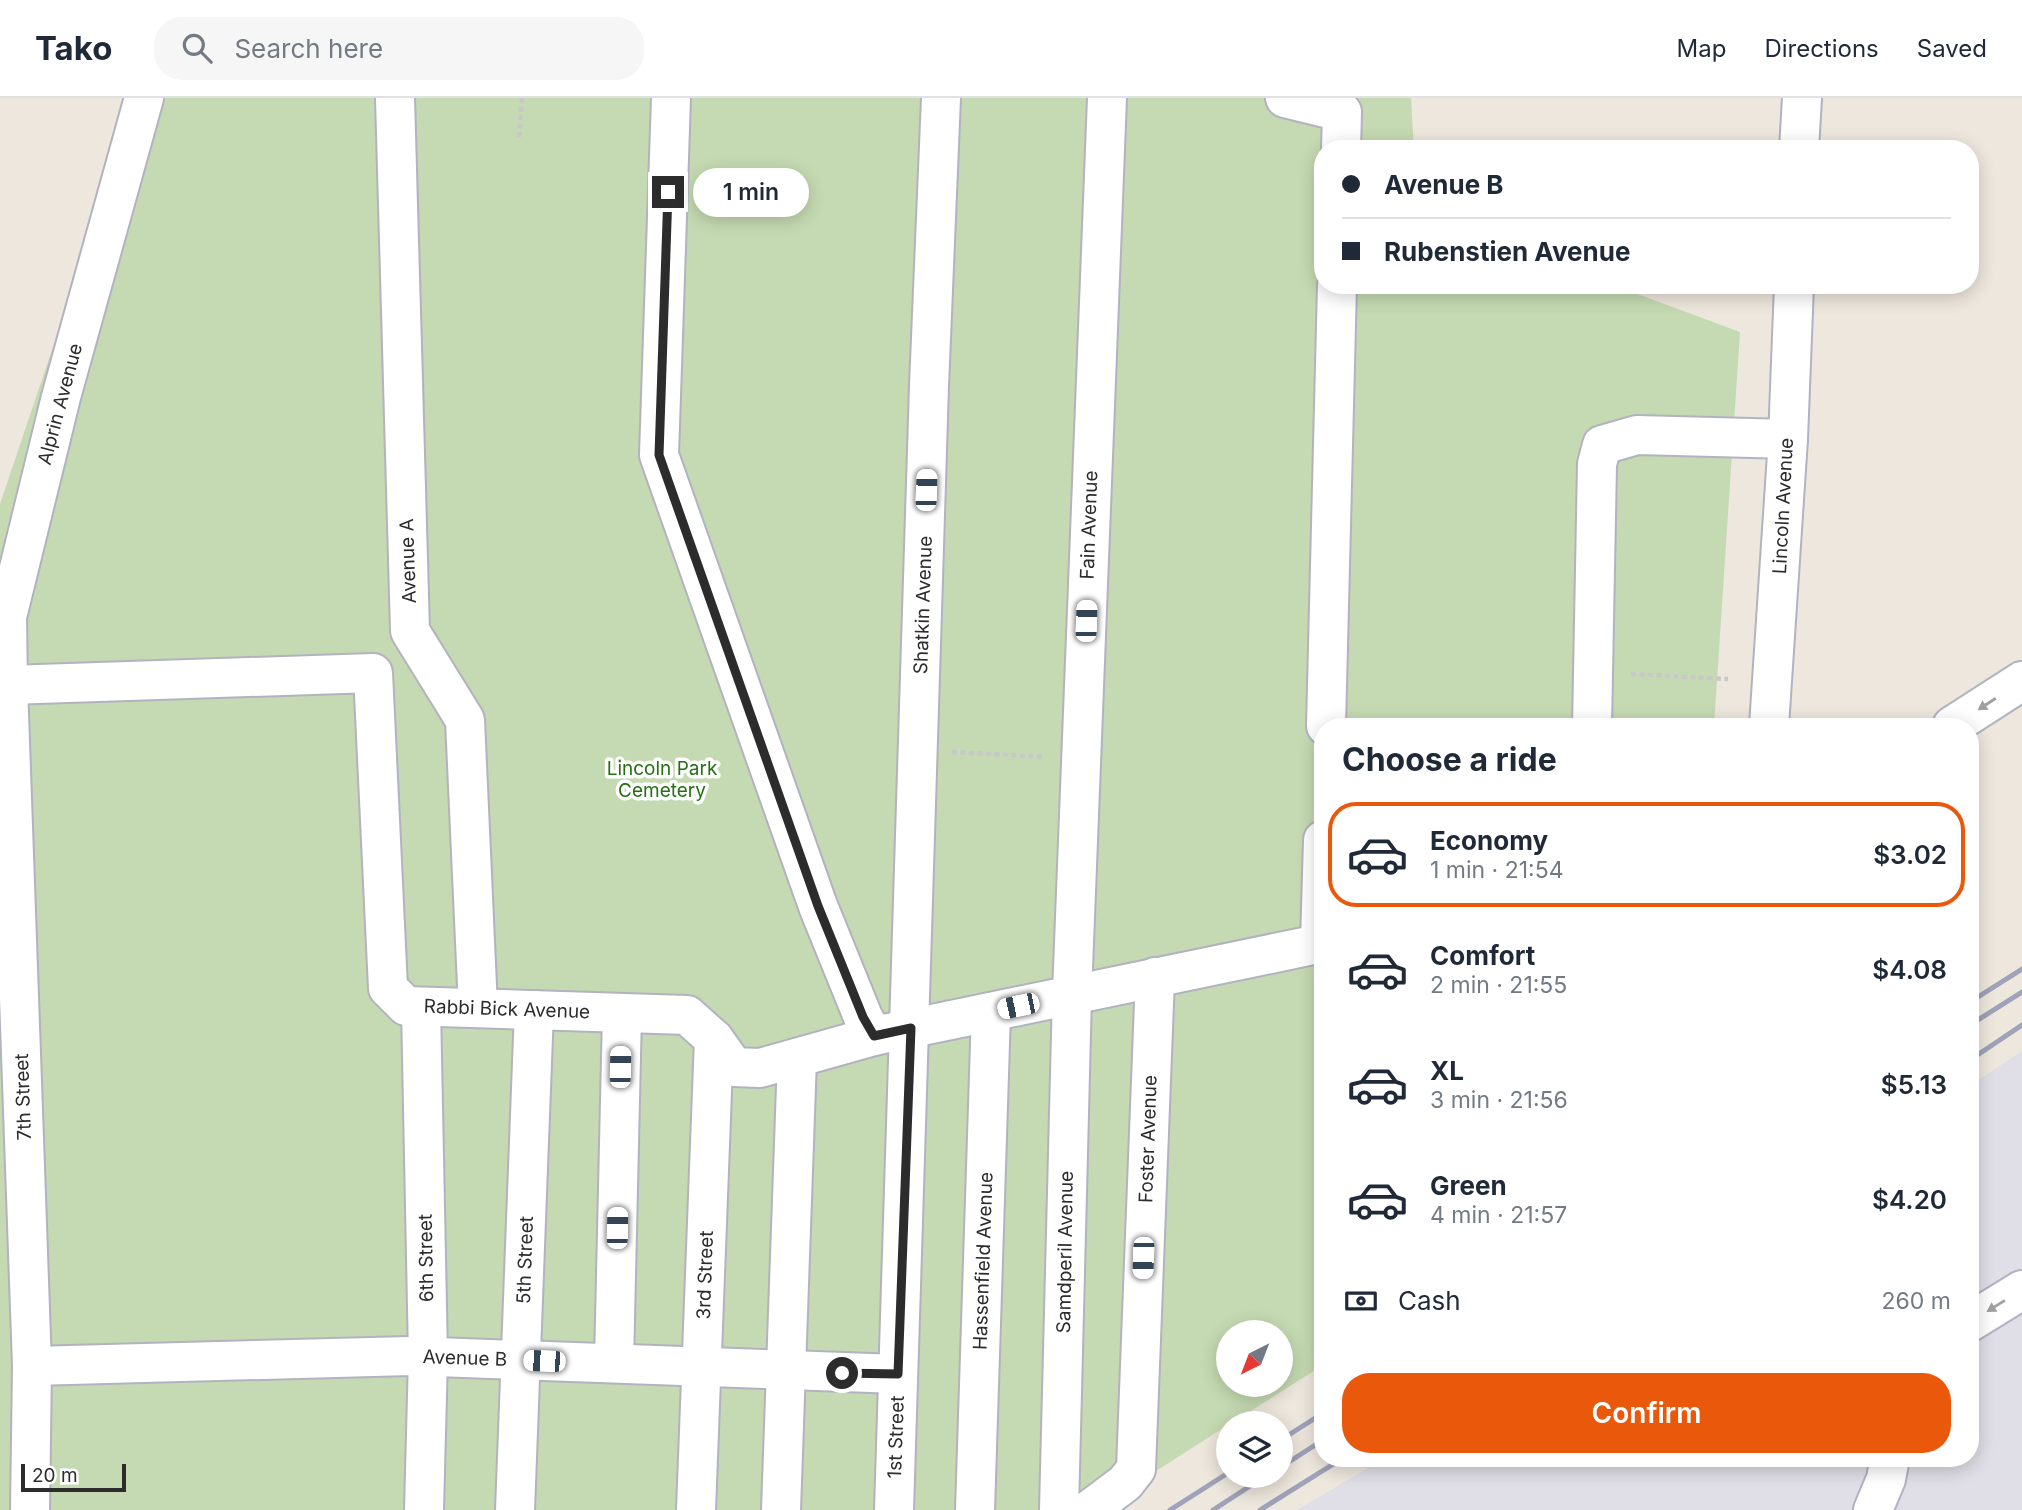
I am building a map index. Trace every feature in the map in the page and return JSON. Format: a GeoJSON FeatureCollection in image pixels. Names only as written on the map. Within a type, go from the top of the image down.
{"type":"FeatureCollection","features":[{"type":"Feature","properties":{"kind":"street","name":"Alprin Avenue"},"geometry":{"type":"LineString","coordinates":[[4,699],[7,617],[61,397],[144,98]]}},
{"type":"Feature","properties":{"kind":"street","name":"Avenue A"},"geometry":{"type":"LineString","coordinates":[[396,98],[410,631],[466,720],[478,1008]]}},
{"type":"Feature","properties":{"kind":"street"},"geometry":{"type":"LineString","coordinates":[[671,98],[659,455],[818,906],[863,1017],[874,1036]]}},
{"type":"Feature","properties":{"kind":"street","name":"Shatkin Avenue"},"geometry":{"type":"LineString","coordinates":[[911,1028],[929,386],[941,98]]}},
{"type":"Feature","properties":{"kind":"street","name":"Fain Avenue"},"geometry":{"type":"LineString","coordinates":[[1072,995],[1107,98]]}},
{"type":"Feature","properties":{"kind":"street"},"geometry":{"type":"LineString","coordinates":[[1285,98],[1341,130]]}},
{"type":"Feature","properties":{"kind":"street"},"geometry":{"type":"LineString","coordinates":[[1800,140],[1802,98]]}},
{"type":"Feature","properties":{"kind":"street"},"geometry":{"type":"LineString","coordinates":[[1326,718],[1337,294]]}},
{"type":"Feature","properties":{"kind":"street","name":"Lincoln Avenue"},"geometry":{"type":"LineString","coordinates":[[1770,718],[1788,439],[1794,294]]}},
{"type":"Feature","properties":{"kind":"street"},"geometry":{"type":"LineString","coordinates":[[1592,718],[1597,464],[1602,445],[1637,435],[1788,439]]}},
{"type":"Feature","properties":{"kind":"street","name":"Rabbi Bick Avenue"},"geometry":{"type":"LineString","coordinates":[[4,699],[373,673],[388,988],[406,1006],[687,1015],[714,1039],[734,1067],[760,1068],[874,1036],[1314,945]]}},
{"type":"Feature","properties":{"kind":"street"},"geometry":{"type":"LineString","coordinates":[[1964,718],[2022,681]]}},
{"type":"Feature","properties":{"kind":"street","name":"7th Street"},"geometry":{"type":"LineString","coordinates":[[4,699],[32,1366],[30,1510]]}},
{"type":"Feature","properties":{"kind":"street","name":"Foster Avenue"},"geometry":{"type":"LineString","coordinates":[[1089,1510],[1125,1483],[1136,1469],[1155,977]]}},
{"type":"Feature","properties":{"kind":"street","name":"Samdperil Avenue"},"geometry":{"type":"LineString","coordinates":[[1059,1510],[1072,995]]}},
{"type":"Feature","properties":{"kind":"street","name":"6th Street"},"geometry":{"type":"LineString","coordinates":[[421,1007],[428,1357],[424,1510]]}},
{"type":"Feature","properties":{"kind":"street","name":"5th Street"},"geometry":{"type":"LineString","coordinates":[[515,1510],[534,1010]]}},
{"type":"Feature","properties":{"kind":"street","name":"Hassenfield Avenue"},"geometry":{"type":"LineString","coordinates":[[975,1510],[991,1012]]}},
{"type":"Feature","properties":{"kind":"street"},"geometry":{"type":"LineString","coordinates":[[614,1363],[622,1013]]}},
{"type":"Feature","properties":{"kind":"street","name":"1st Street"},"geometry":{"type":"LineString","coordinates":[[894,1510],[911,1028]]}},
{"type":"Feature","properties":{"kind":"street","name":"3rd Street"},"geometry":{"type":"LineString","coordinates":[[696,1510],[714,1039]]}},
{"type":"Feature","properties":{"kind":"street"},"geometry":{"type":"LineString","coordinates":[[781,1510],[797,1058]]}},
{"type":"Feature","properties":{"kind":"street"},"geometry":{"type":"LineString","coordinates":[[1979,1316],[2022,1290]]}},
{"type":"Feature","properties":{"kind":"street","name":"Avenue B"},"geometry":{"type":"LineString","coordinates":[[32,1366],[428,1357],[898,1374]]}},
{"type":"Feature","properties":{"kind":"street"},"geometry":{"type":"LineString","coordinates":[[1873,1510],[1888,1467]]}},
{"type":"Feature","properties":{"kind":"path"},"geometry":{"type":"LineString","coordinates":[[519,137],[522,98]]}},
{"type":"Feature","properties":{"kind":"path"},"geometry":{"type":"LineString","coordinates":[[1593,673],[1728,679]]}},
{"type":"Feature","properties":{"kind":"path"},"geometry":{"type":"LineString","coordinates":[[919,750],[1081,758]]}},
{"type":"Feature","properties":{"kind":"shaded area"},"geometry":{"type":"Polygon","coordinates":[[[2022,1051],[2022,1510],[1297,1510],[1370,1467],[1979,1467],[1979,1080],[2022,1051]]]}},
{"type":"Feature","properties":{"kind":"green space","name":"Lincoln Park Cemetery"},"geometry":{"type":"Polygon","coordinates":[[[137,98],[1411,98],[1413,140],[1314,140],[1314,294],[1637,294],[1740,332],[1715,718],[1314,718],[1314,1371],[1293,1384],[1293,1320],[1216,1320],[1216,1397],[1273,1397],[1251,1411],[1216,1411],[1216,1433],[1095,1510],[0,1510],[0,504],[137,98]]]}},
{"type":"Feature","properties":{"kind":"railway"},"geometry":{"type":"LineString","coordinates":[[1979,996],[2022,969]]}},
{"type":"Feature","properties":{"kind":"railway"},"geometry":{"type":"LineString","coordinates":[[1979,1019],[2022,992]]}},
{"type":"Feature","properties":{"kind":"railway"},"geometry":{"type":"LineString","coordinates":[[1979,1054],[2022,1025]]}},
{"type":"Feature","properties":{"kind":"railway"},"geometry":{"type":"LineString","coordinates":[[1293,1432],[1314,1419]]}},
{"type":"Feature","properties":{"kind":"railway"},"geometry":{"type":"LineString","coordinates":[[1293,1459],[1314,1446]]}},
{"type":"Feature","properties":{"kind":"railway"},"geometry":{"type":"LineString","coordinates":[[1260,1510],[1329,1467]]}},
{"type":"Feature","properties":{"kind":"railway"},"geometry":{"type":"LineString","coordinates":[[1170,1510],[1216,1481]]}},
{"type":"Feature","properties":{"kind":"railway"},"geometry":{"type":"LineString","coordinates":[[1213,1510],[1247,1488]]}},
{"type":"Feature","properties":{"kind":"route"},"geometry":{"type":"LineString","coordinates":[[668,192],[659,455],[818,906],[863,1017],[874,1036],[911,1028],[898,1374],[842,1373]]}}]}
